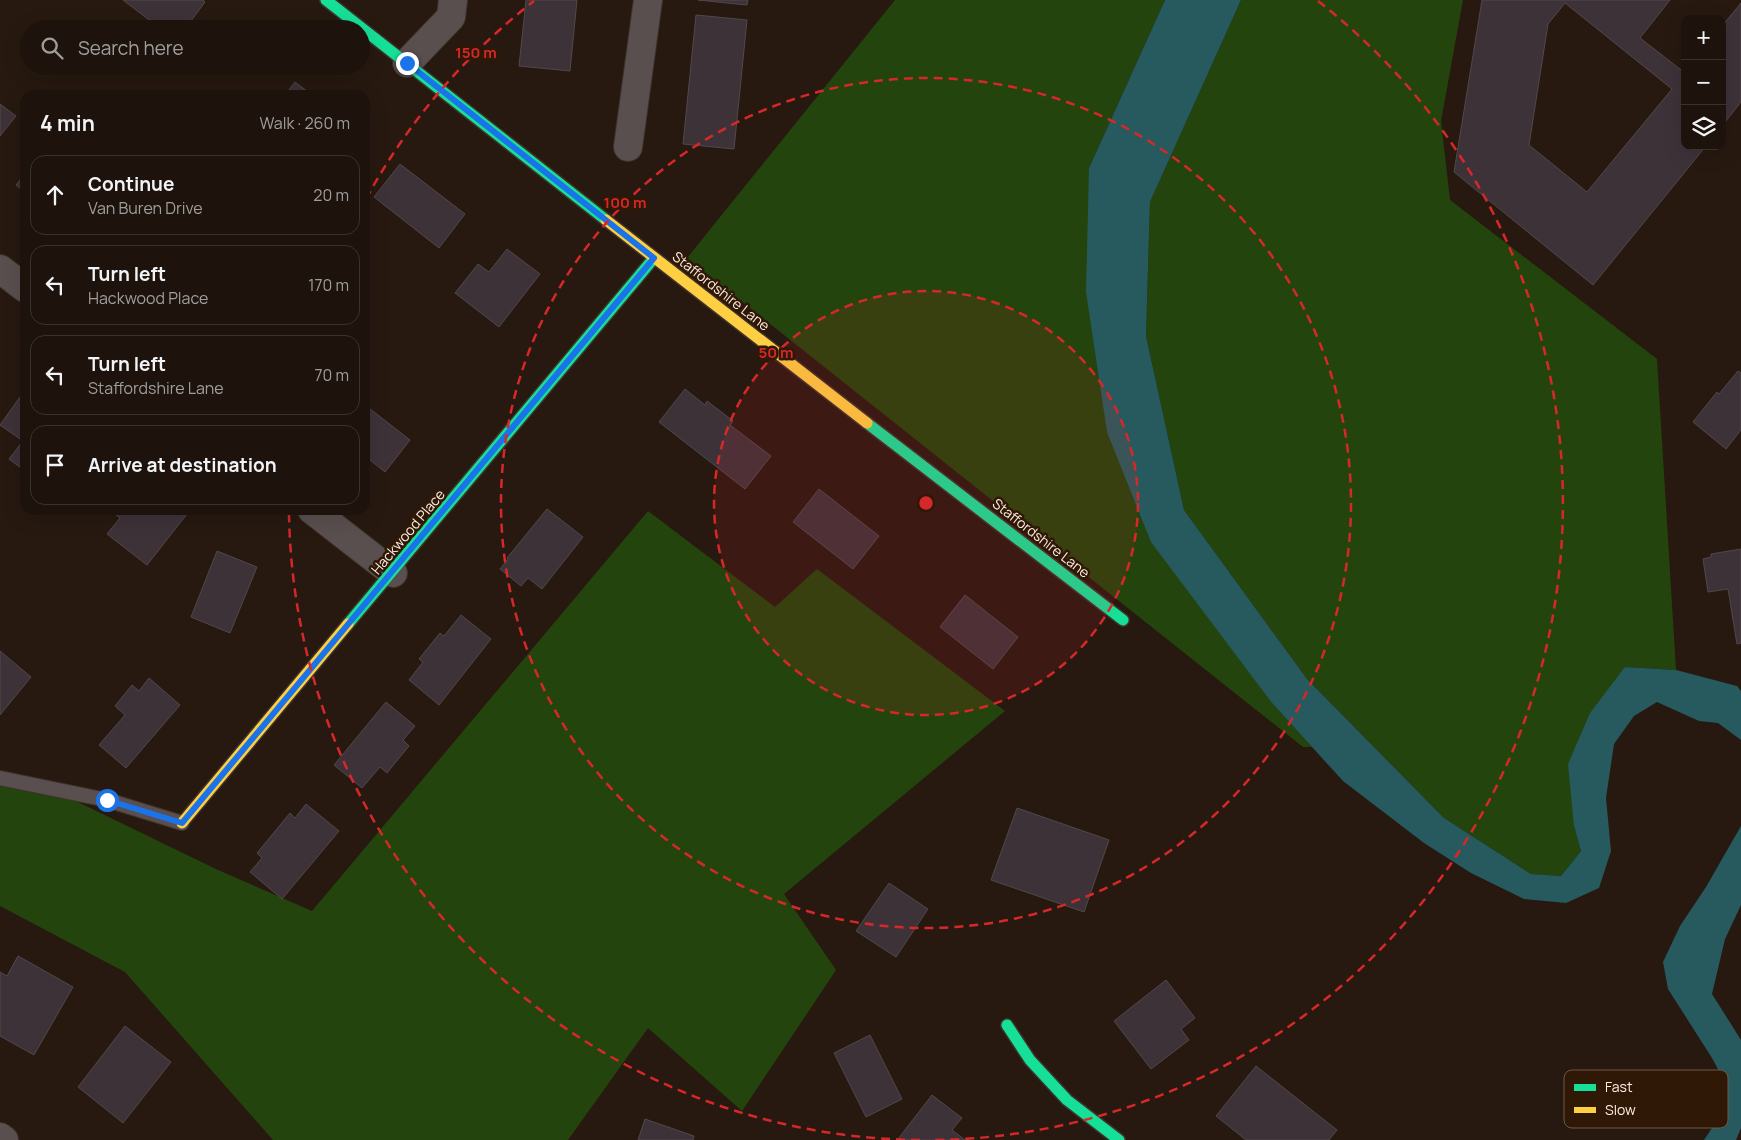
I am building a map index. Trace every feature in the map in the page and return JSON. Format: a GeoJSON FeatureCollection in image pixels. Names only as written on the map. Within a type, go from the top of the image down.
{"type":"FeatureCollection","features":[{"type":"Feature","properties":{"kind":"street","name":"Staffordshire Lane"},"geometry":{"type":"LineString","coordinates":[[326,0],[352,20]]}},
{"type":"Feature","properties":{"kind":"street"},"geometry":{"type":"LineString","coordinates":[[407,63],[451,17],[453,0]]}},
{"type":"Feature","properties":{"kind":"street"},"geometry":{"type":"LineString","coordinates":[[628,147],[648,0]]}},
{"type":"Feature","properties":{"kind":"street","name":"Staffordshire Lane"},"geometry":{"type":"LineString","coordinates":[[370,34],[654,258],[1123,620]]}},
{"type":"Feature","properties":{"kind":"street","name":"Hackwood Place"},"geometry":{"type":"LineString","coordinates":[[182,823],[393,573],[654,258]]}},
{"type":"Feature","properties":{"kind":"street"},"geometry":{"type":"LineString","coordinates":[[0,269],[20,284]]}},
{"type":"Feature","properties":{"kind":"street"},"geometry":{"type":"LineString","coordinates":[[318,515],[393,573]]}},
{"type":"Feature","properties":{"kind":"street"},"geometry":{"type":"LineString","coordinates":[[1007,1025],[1030,1060],[1067,1100],[1119,1140]]}},
{"type":"Feature","properties":{"kind":"street"},"geometry":{"type":"LineString","coordinates":[[0,1137],[4,1140]]}},
{"type":"Feature","properties":{"kind":"lane"},"geometry":{"type":"LineString","coordinates":[[0,778],[107,800],[182,823]]}},
{"type":"Feature","properties":{"kind":"green space"},"geometry":{"type":"Polygon","coordinates":[[[895,0],[1165,0],[1089,168],[1107,432],[1272,703],[1312,747],[1303,747],[687,258],[895,0]]]}},
{"type":"Feature","properties":{"kind":"green space"},"geometry":{"type":"Polygon","coordinates":[[[1241,0],[1463,0],[1441,121],[1450,200],[1657,359],[1676,670],[1625,667],[1574,826],[1581,851],[1561,876],[1531,874],[1444,818],[1307,679],[1184,510],[1146,336],[1150,202],[1241,0]]]}},
{"type":"Feature","properties":{"kind":"green space"},"geometry":{"type":"Polygon","coordinates":[[[648,511],[775,607],[817,569],[1005,711],[784,894],[836,970],[742,1111],[648,1028],[568,1140],[273,1140],[125,972],[0,906],[0,772],[22,775],[218,870],[312,911],[648,511]]]}},
{"type":"Feature","properties":{"kind":"water"},"geometry":{"type":"Polygon","coordinates":[[[1165,0],[1241,0],[1150,202],[1146,336],[1184,510],[1307,679],[1444,818],[1531,874],[1561,876],[1581,851],[1574,826],[1568,764],[1590,713],[1625,667],[1676,670],[1737,686],[1741,691],[1741,740],[1718,723],[1699,721],[1657,702],[1634,716],[1614,744],[1606,798],[1611,851],[1599,888],[1566,903],[1524,899],[1471,873],[1424,843],[1343,781],[1272,703],[1151,542],[1107,432],[1086,292],[1089,168],[1165,0]]]}},
{"type":"Feature","properties":{"kind":"water"},"geometry":{"type":"Polygon","coordinates":[[[1741,826],[1741,905],[1725,939],[1712,994],[1741,1040],[1741,1128],[1736,1140],[1704,1140],[1712,1128],[1728,1128],[1728,1070],[1718,1070],[1668,989],[1663,962],[1680,926],[1706,887],[1741,826]]]}},
{"type":"Feature","properties":{"kind":"building"},"geometry":{"type":"Polygon","coordinates":[[[123,0],[203,0],[205,2],[192,20],[149,20],[123,0]]]}},
{"type":"Feature","properties":{"kind":"building"},"geometry":{"type":"Polygon","coordinates":[[[526,0],[577,0],[570,71],[519,66],[526,0]]]}},
{"type":"Feature","properties":{"kind":"building"},"geometry":{"type":"Polygon","coordinates":[[[698,0],[748,0],[747,5],[698,0]]]}},
{"type":"Feature","properties":{"kind":"building"},"geometry":{"type":"Polygon","coordinates":[[[1482,0],[1670,0],[1640,38],[1681,70],[1681,150],[1703,150],[1593,285],[1454,172],[1482,0]],[[1565,3],[1548,24],[1529,145],[1587,192],[1672,89],[1565,3]]]}},
{"type":"Feature","properties":{"kind":"building"},"geometry":{"type":"Polygon","coordinates":[[[1741,3],[1741,102],[1726,121],[1726,60],[1726,21],[1741,3]]]}},
{"type":"Feature","properties":{"kind":"building"},"geometry":{"type":"Polygon","coordinates":[[[696,15],[747,20],[734,149],[683,144],[696,15]]]}},
{"type":"Feature","properties":{"kind":"building"},"geometry":{"type":"Polygon","coordinates":[[[295,82],[305,90],[289,90],[295,82]]]}},
{"type":"Feature","properties":{"kind":"building"},"geometry":{"type":"Polygon","coordinates":[[[0,104],[16,116],[0,136],[0,104]]]}},
{"type":"Feature","properties":{"kind":"building"},"geometry":{"type":"Polygon","coordinates":[[[400,164],[465,214],[439,248],[374,197],[400,164]]]}},
{"type":"Feature","properties":{"kind":"building"},"geometry":{"type":"Polygon","coordinates":[[[20,180],[20,188],[16,185],[20,180]]]}},
{"type":"Feature","properties":{"kind":"building"},"geometry":{"type":"Polygon","coordinates":[[[507,249],[540,274],[499,327],[455,293],[478,264],[489,272],[507,249]]]}},
{"type":"Feature","properties":{"kind":"building"},"geometry":{"type":"Polygon","coordinates":[[[1738,371],[1741,373],[1741,430],[1726,449],[1693,422],[1717,392],[1719,394],[1738,371]]]}},
{"type":"Feature","properties":{"kind":"building"},"geometry":{"type":"Polygon","coordinates":[[[685,389],[705,405],[707,401],[733,421],[730,425],[771,456],[745,489],[659,422],[685,389]]]}},
{"type":"Feature","properties":{"kind":"building"},"geometry":{"type":"Polygon","coordinates":[[[20,397],[20,439],[0,425],[20,397]]]}},
{"type":"Feature","properties":{"kind":"building"},"geometry":{"type":"Polygon","coordinates":[[[370,409],[410,440],[385,472],[370,460],[370,409]]]}},
{"type":"Feature","properties":{"kind":"building"},"geometry":{"type":"Polygon","coordinates":[[[20,445],[20,467],[9,459],[20,445]]]}},
{"type":"Feature","properties":{"kind":"building"},"geometry":{"type":"Polygon","coordinates":[[[819,489],[879,536],[853,569],[793,522],[819,489]]]}},
{"type":"Feature","properties":{"kind":"building"},"geometry":{"type":"Polygon","coordinates":[[[547,509],[583,537],[542,589],[528,578],[521,586],[500,569],[547,509]]]}},
{"type":"Feature","properties":{"kind":"building"},"geometry":{"type":"Polygon","coordinates":[[[116,515],[186,515],[147,565],[107,534],[120,518],[116,515]]]}},
{"type":"Feature","properties":{"kind":"building"},"geometry":{"type":"Polygon","coordinates":[[[1741,549],[1741,643],[1737,644],[1728,589],[1708,592],[1703,559],[1711,557],[1711,554],[1741,549]]]}},
{"type":"Feature","properties":{"kind":"building"},"geometry":{"type":"Polygon","coordinates":[[[217,551],[257,567],[230,633],[191,617],[217,551]]]}},
{"type":"Feature","properties":{"kind":"building"},"geometry":{"type":"Polygon","coordinates":[[[965,595],[1018,637],[993,669],[940,627],[965,595]]]}},
{"type":"Feature","properties":{"kind":"building"},"geometry":{"type":"Polygon","coordinates":[[[461,615],[491,639],[439,705],[409,680],[423,662],[419,659],[440,633],[444,636],[461,615]]]}},
{"type":"Feature","properties":{"kind":"building"},"geometry":{"type":"Polygon","coordinates":[[[0,651],[31,677],[0,715],[0,651]]]}},
{"type":"Feature","properties":{"kind":"building"},"geometry":{"type":"Polygon","coordinates":[[[149,678],[180,705],[126,768],[99,745],[125,715],[115,706],[132,685],[139,691],[149,678]]]}},
{"type":"Feature","properties":{"kind":"building"},"geometry":{"type":"Polygon","coordinates":[[[386,702],[415,726],[403,740],[409,746],[387,773],[380,767],[362,788],[334,765],[386,702]]]}},
{"type":"Feature","properties":{"kind":"building"},"geometry":{"type":"Polygon","coordinates":[[[306,804],[339,831],[282,899],[250,872],[262,858],[257,853],[290,813],[295,818],[306,804]]]}},
{"type":"Feature","properties":{"kind":"building"},"geometry":{"type":"Polygon","coordinates":[[[1017,808],[1109,840],[1084,912],[991,880],[1017,808]]]}},
{"type":"Feature","properties":{"kind":"building"},"geometry":{"type":"Polygon","coordinates":[[[889,883],[928,909],[896,957],[856,931],[889,883]]]}},
{"type":"Feature","properties":{"kind":"building"},"geometry":{"type":"Polygon","coordinates":[[[18,956],[73,987],[34,1055],[0,1036],[0,972],[7,976],[18,956]]]}},
{"type":"Feature","properties":{"kind":"building"},"geometry":{"type":"Polygon","coordinates":[[[1166,980],[1195,1018],[1181,1029],[1189,1040],[1151,1069],[1114,1021],[1166,980]]]}},
{"type":"Feature","properties":{"kind":"building"},"geometry":{"type":"Polygon","coordinates":[[[125,1026],[171,1062],[123,1123],[78,1087],[125,1026]]]}},
{"type":"Feature","properties":{"kind":"building"},"geometry":{"type":"Polygon","coordinates":[[[870,1035],[902,1099],[866,1117],[834,1053],[870,1035]]]}},
{"type":"Feature","properties":{"kind":"building"},"geometry":{"type":"Polygon","coordinates":[[[1256,1066],[1337,1130],[1329,1140],[1246,1140],[1216,1116],[1256,1066]]]}},
{"type":"Feature","properties":{"kind":"building"},"geometry":{"type":"Polygon","coordinates":[[[932,1095],[962,1118],[952,1130],[965,1140],[898,1139],[932,1095]]]}},
{"type":"Feature","properties":{"kind":"building"},"geometry":{"type":"Polygon","coordinates":[[[645,1119],[694,1136],[693,1140],[638,1140],[645,1119]]]}},
{"type":"Feature","properties":{"kind":"traffic: fast"},"geometry":{"type":"LineString","coordinates":[[326,0],[351,20]]}},
{"type":"Feature","properties":{"kind":"traffic: fast"},"geometry":{"type":"LineString","coordinates":[[370,35],[606,220]]}},
{"type":"Feature","properties":{"kind":"traffic: fast"},"geometry":{"type":"LineString","coordinates":[[348,624],[654,258]]}},
{"type":"Feature","properties":{"kind":"traffic: fast"},"geometry":{"type":"LineString","coordinates":[[867,423],[1123,620]]}},
{"type":"Feature","properties":{"kind":"traffic: fast"},"geometry":{"type":"LineString","coordinates":[[1007,1025],[1030,1060],[1067,1100],[1119,1140]]}},
{"type":"Feature","properties":{"kind":"traffic: slow"},"geometry":{"type":"LineString","coordinates":[[606,220],[867,423]]}},
{"type":"Feature","properties":{"kind":"traffic: slow"},"geometry":{"type":"LineString","coordinates":[[182,823],[348,624]]}},
{"type":"Feature","properties":{"kind":"route"},"geometry":{"type":"LineString","coordinates":[[107,800],[182,823],[393,573],[654,258],[407,63]]}}]}
